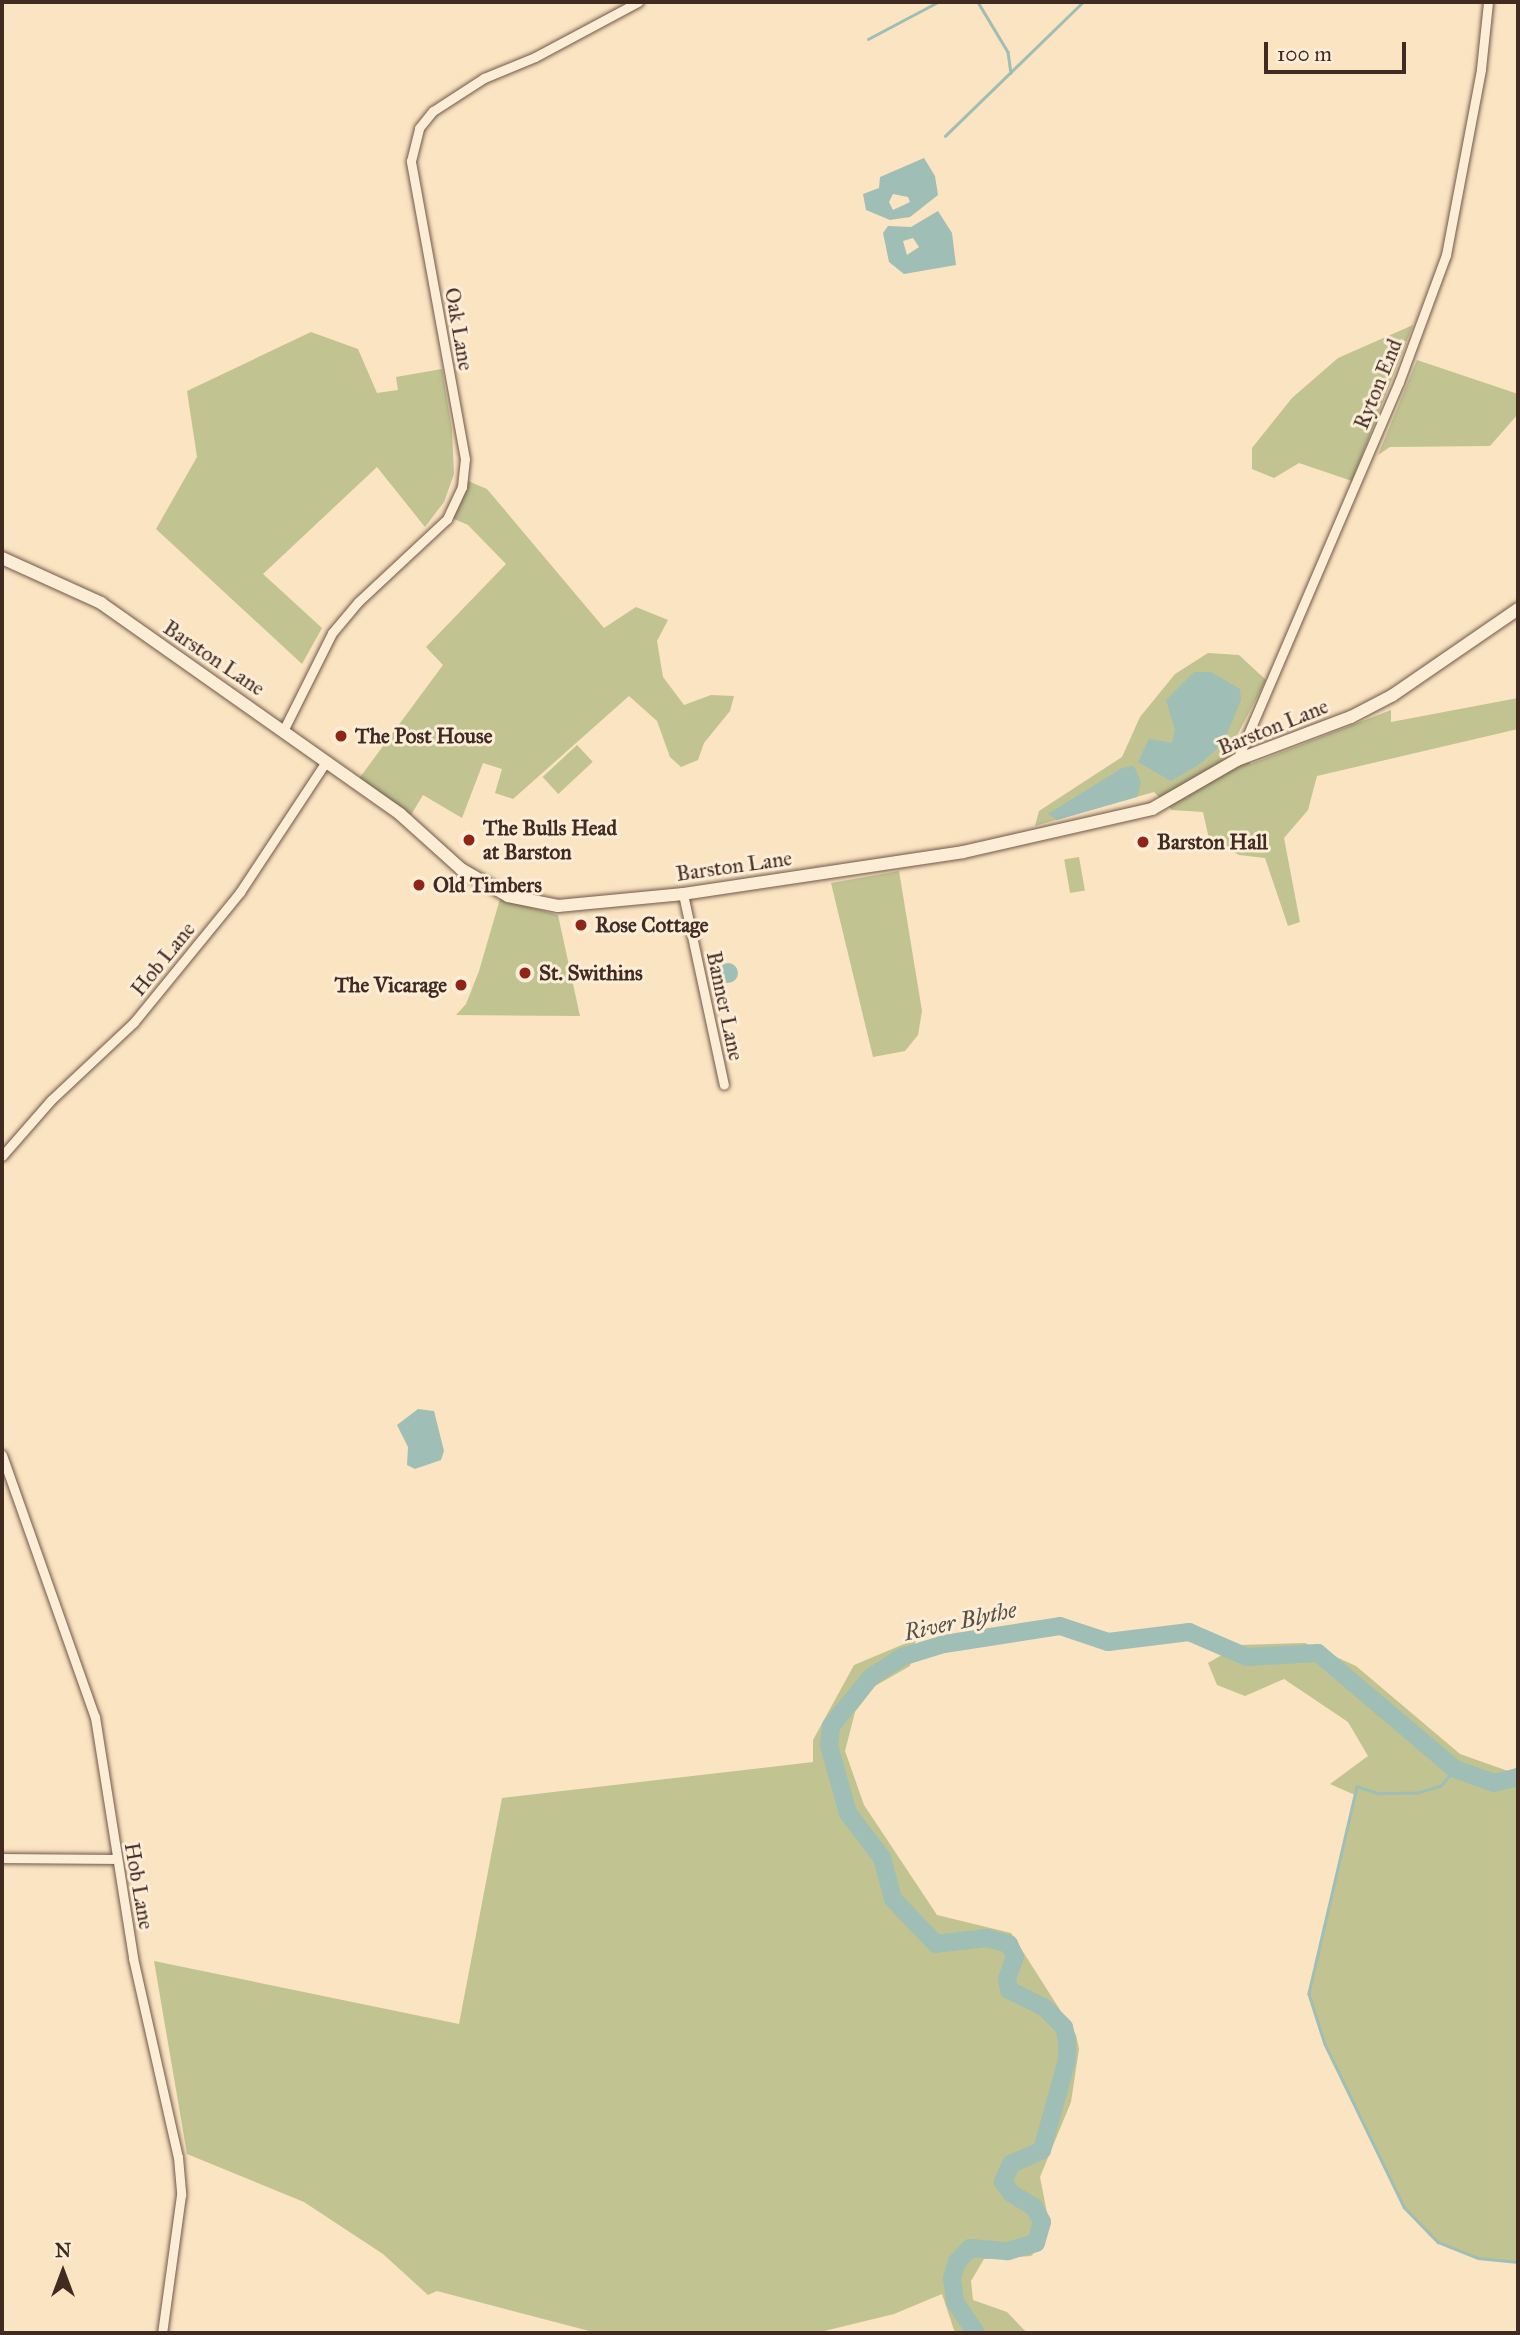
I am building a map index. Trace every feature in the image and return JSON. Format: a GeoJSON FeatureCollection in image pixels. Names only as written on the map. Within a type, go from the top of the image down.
{"type":"FeatureCollection","features":[{"type":"Feature","properties":{"kind":"street","name":"Oak Lane"},"geometry":{"type":"LineString","coordinates":[[284,729],[332,633],[358,602],[447,519],[462,487],[465,459],[411,160],[419,128],[433,111],[484,78],[535,57],[638,2]]}},
{"type":"Feature","properties":{"kind":"street","name":"Ryton End"},"geometry":{"type":"LineString","coordinates":[[1237,760],[1399,382],[1446,255],[1481,69],[1488,2]]}},
{"type":"Feature","properties":{"kind":"street","name":"Barston Lane"},"geometry":{"type":"LineString","coordinates":[[2,558],[101,603],[284,729],[325,763],[400,814],[461,869],[508,896],[558,906],[683,894],[963,852],[1105,822],[1152,809],[1237,760],[1351,717],[1393,695],[1518,609]]}},
{"type":"Feature","properties":{"kind":"street","name":"Hob Lane"},"geometry":{"type":"LineString","coordinates":[[2,1156],[51,1100],[134,1022],[240,892],[325,763]]}},
{"type":"Feature","properties":{"kind":"street","name":"Banner Lane"},"geometry":{"type":"LineString","coordinates":[[683,894],[724,1085]]}},
{"type":"Feature","properties":{"kind":"street","name":"Hob Lane"},"geometry":{"type":"LineString","coordinates":[[2,1455],[95,1717],[116,1859],[178,2157],[181,2195],[162,2333]]}},
{"type":"Feature","properties":{"kind":"street"},"geometry":{"type":"LineString","coordinates":[[2,1858],[116,1859]]}},
{"type":"Feature","properties":{"kind":"green space"},"geometry":{"type":"Polygon","coordinates":[[[1413,325],[1352,481],[1299,463],[1274,478],[1252,469],[1252,448],[1292,398],[1338,358],[1413,325]]]}},
{"type":"Feature","properties":{"kind":"green space"},"geometry":{"type":"Polygon","coordinates":[[[311,332],[358,349],[377,393],[398,390],[396,377],[442,369],[452,430],[454,474],[444,502],[425,527],[377,467],[263,574],[322,628],[302,664],[156,529],[197,457],[187,391],[311,332]]]}},
{"type":"Feature","properties":{"kind":"green space"},"geometry":{"type":"Polygon","coordinates":[[[1417,360],[1518,394],[1518,414],[1490,446],[1390,447],[1378,455],[1417,360]]]}},
{"type":"Feature","properties":{"kind":"green space"},"geometry":{"type":"Polygon","coordinates":[[[468,481],[487,489],[604,628],[636,607],[668,620],[657,641],[663,677],[684,705],[711,695],[734,696],[730,711],[704,743],[698,760],[681,767],[670,757],[657,721],[629,696],[513,799],[495,793],[502,769],[483,763],[462,818],[423,795],[411,815],[358,780],[443,665],[426,647],[506,564],[468,525],[452,518],[468,481]]]}},
{"type":"Feature","properties":{"kind":"green space"},"geometry":{"type":"Polygon","coordinates":[[[1208,653],[1239,655],[1266,680],[1231,747],[1251,764],[1391,710],[1391,722],[1518,698],[1518,729],[1317,776],[1308,810],[1284,838],[1300,922],[1288,926],[1265,858],[1239,855],[1209,839],[1203,812],[1172,810],[1154,792],[1035,826],[1039,811],[1122,757],[1140,717],[1175,674],[1208,653]]]}},
{"type":"Feature","properties":{"kind":"green space"},"geometry":{"type":"Polygon","coordinates":[[[577,745],[593,762],[558,794],[543,777],[577,745]]]}},
{"type":"Feature","properties":{"kind":"green space"},"geometry":{"type":"Polygon","coordinates":[[[1079,857],[1085,890],[1070,893],[1064,860],[1079,857]]]}},
{"type":"Feature","properties":{"kind":"green space"},"geometry":{"type":"Polygon","coordinates":[[[899,871],[922,1011],[918,1035],[905,1051],[873,1057],[831,883],[899,871]]]}},
{"type":"Feature","properties":{"kind":"green space"},"geometry":{"type":"Polygon","coordinates":[[[500,899],[558,915],[580,1016],[456,1015],[466,1004],[479,971],[500,899]]]}},
{"type":"Feature","properties":{"kind":"green space"},"geometry":{"type":"Polygon","coordinates":[[[916,1639],[910,1666],[875,1686],[855,1712],[845,1751],[864,1805],[937,1915],[1011,1933],[1076,2035],[1079,2049],[1071,2102],[1040,2177],[1048,2218],[1043,2244],[1031,2256],[984,2259],[971,2281],[973,2300],[1007,2312],[1027,2333],[955,2333],[942,2294],[894,2314],[816,2333],[597,2333],[437,2291],[428,2295],[383,2254],[304,2202],[187,2154],[154,1961],[459,2024],[502,1798],[813,1762],[813,1740],[854,1665],[916,1639]]]}},
{"type":"Feature","properties":{"kind":"green space"},"geometry":{"type":"Polygon","coordinates":[[[1305,1643],[1356,1666],[1460,1754],[1508,1771],[1518,1767],[1518,2262],[1478,2258],[1438,2242],[1404,2207],[1325,2044],[1309,1994],[1355,1795],[1330,1784],[1368,1756],[1348,1722],[1284,1679],[1245,1696],[1217,1685],[1208,1663],[1239,1645],[1305,1643]]]}},
{"type":"Feature","properties":{"kind":"water"},"geometry":{"type":"Polygon","coordinates":[[[924,158],[935,176],[938,195],[910,217],[890,220],[866,210],[863,194],[879,188],[880,177],[924,158]],[[893,194],[889,202],[893,210],[910,202],[908,197],[893,194]]]}},
{"type":"Feature","properties":{"kind":"water"},"geometry":{"type":"Polygon","coordinates":[[[938,211],[952,233],[956,265],[904,274],[889,262],[883,233],[888,226],[911,227],[938,211]],[[913,238],[903,241],[907,255],[919,247],[913,238]]]}},
{"type":"Feature","properties":{"kind":"water"},"geometry":{"type":"Polygon","coordinates":[[[1194,672],[1211,672],[1240,689],[1241,700],[1223,743],[1200,764],[1171,781],[1138,762],[1149,739],[1172,743],[1175,730],[1166,700],[1194,672]]]}},
{"type":"Feature","properties":{"kind":"water"},"geometry":{"type":"Polygon","coordinates":[[[1134,766],[1141,782],[1137,797],[1057,820],[1048,814],[1122,768],[1134,766]]]}},
{"type":"Feature","properties":{"kind":"water"},"geometry":{"type":"Polygon","coordinates":[[[728,963],[735,966],[738,973],[735,980],[728,983],[721,980],[718,973],[721,966],[728,963]]]}},
{"type":"Feature","properties":{"kind":"water"},"geometry":{"type":"Polygon","coordinates":[[[418,1409],[434,1411],[444,1451],[441,1460],[415,1469],[407,1465],[408,1447],[397,1425],[418,1409]]]}},
{"type":"Feature","properties":{"kind":"waterway"},"geometry":{"type":"LineString","coordinates":[[868,39],[938,2]]}},
{"type":"Feature","properties":{"kind":"waterway"},"geometry":{"type":"LineString","coordinates":[[978,2],[1008,52],[1011,73]]}},
{"type":"Feature","properties":{"kind":"waterway"},"geometry":{"type":"LineString","coordinates":[[945,136],[1083,2]]}},
{"type":"Feature","properties":{"kind":"waterway","name":"River Blythe"},"geometry":{"type":"LineString","coordinates":[[976,2333],[955,2302],[952,2278],[957,2262],[970,2248],[1008,2251],[1036,2243],[1042,2222],[1034,2207],[1011,2193],[1003,2182],[1011,2164],[1042,2150],[1067,2060],[1067,2040],[1064,2027],[1045,2008],[1009,1990],[1007,1979],[1015,1957],[1009,1944],[986,1938],[936,1944],[893,1899],[882,1858],[848,1813],[829,1746],[831,1726],[871,1677],[902,1657],[944,1644],[1060,1626],[1108,1642],[1189,1632],[1247,1657],[1318,1653],[1455,1769],[1494,1783],[1518,1777]]}},
{"type":"Feature","properties":{"kind":"waterway"},"geometry":{"type":"LineString","coordinates":[[1455,1769],[1441,1786],[1418,1793],[1379,1794],[1357,1787],[1309,1994],[1325,2044],[1404,2207],[1438,2242],[1478,2258],[1518,2262]]}},
{"type":"Feature","properties":{"kind":"place","name":"The Post House"},"geometry":{"type":"Point","coordinates":[341,736]}},
{"type":"Feature","properties":{"kind":"place","name":"The Bulls Head at Barston"},"geometry":{"type":"Point","coordinates":[469,840]}},
{"type":"Feature","properties":{"kind":"place","name":"Barston Hall"},"geometry":{"type":"Point","coordinates":[1143,842]}},
{"type":"Feature","properties":{"kind":"place","name":"Old Timbers"},"geometry":{"type":"Point","coordinates":[419,885]}},
{"type":"Feature","properties":{"kind":"place","name":"Rose Cottage"},"geometry":{"type":"Point","coordinates":[581,925]}},
{"type":"Feature","properties":{"kind":"place","name":"St. Swithins"},"geometry":{"type":"Point","coordinates":[525,973]}},
{"type":"Feature","properties":{"kind":"place","name":"The Vicarage"},"geometry":{"type":"Point","coordinates":[461,985]}}]}
